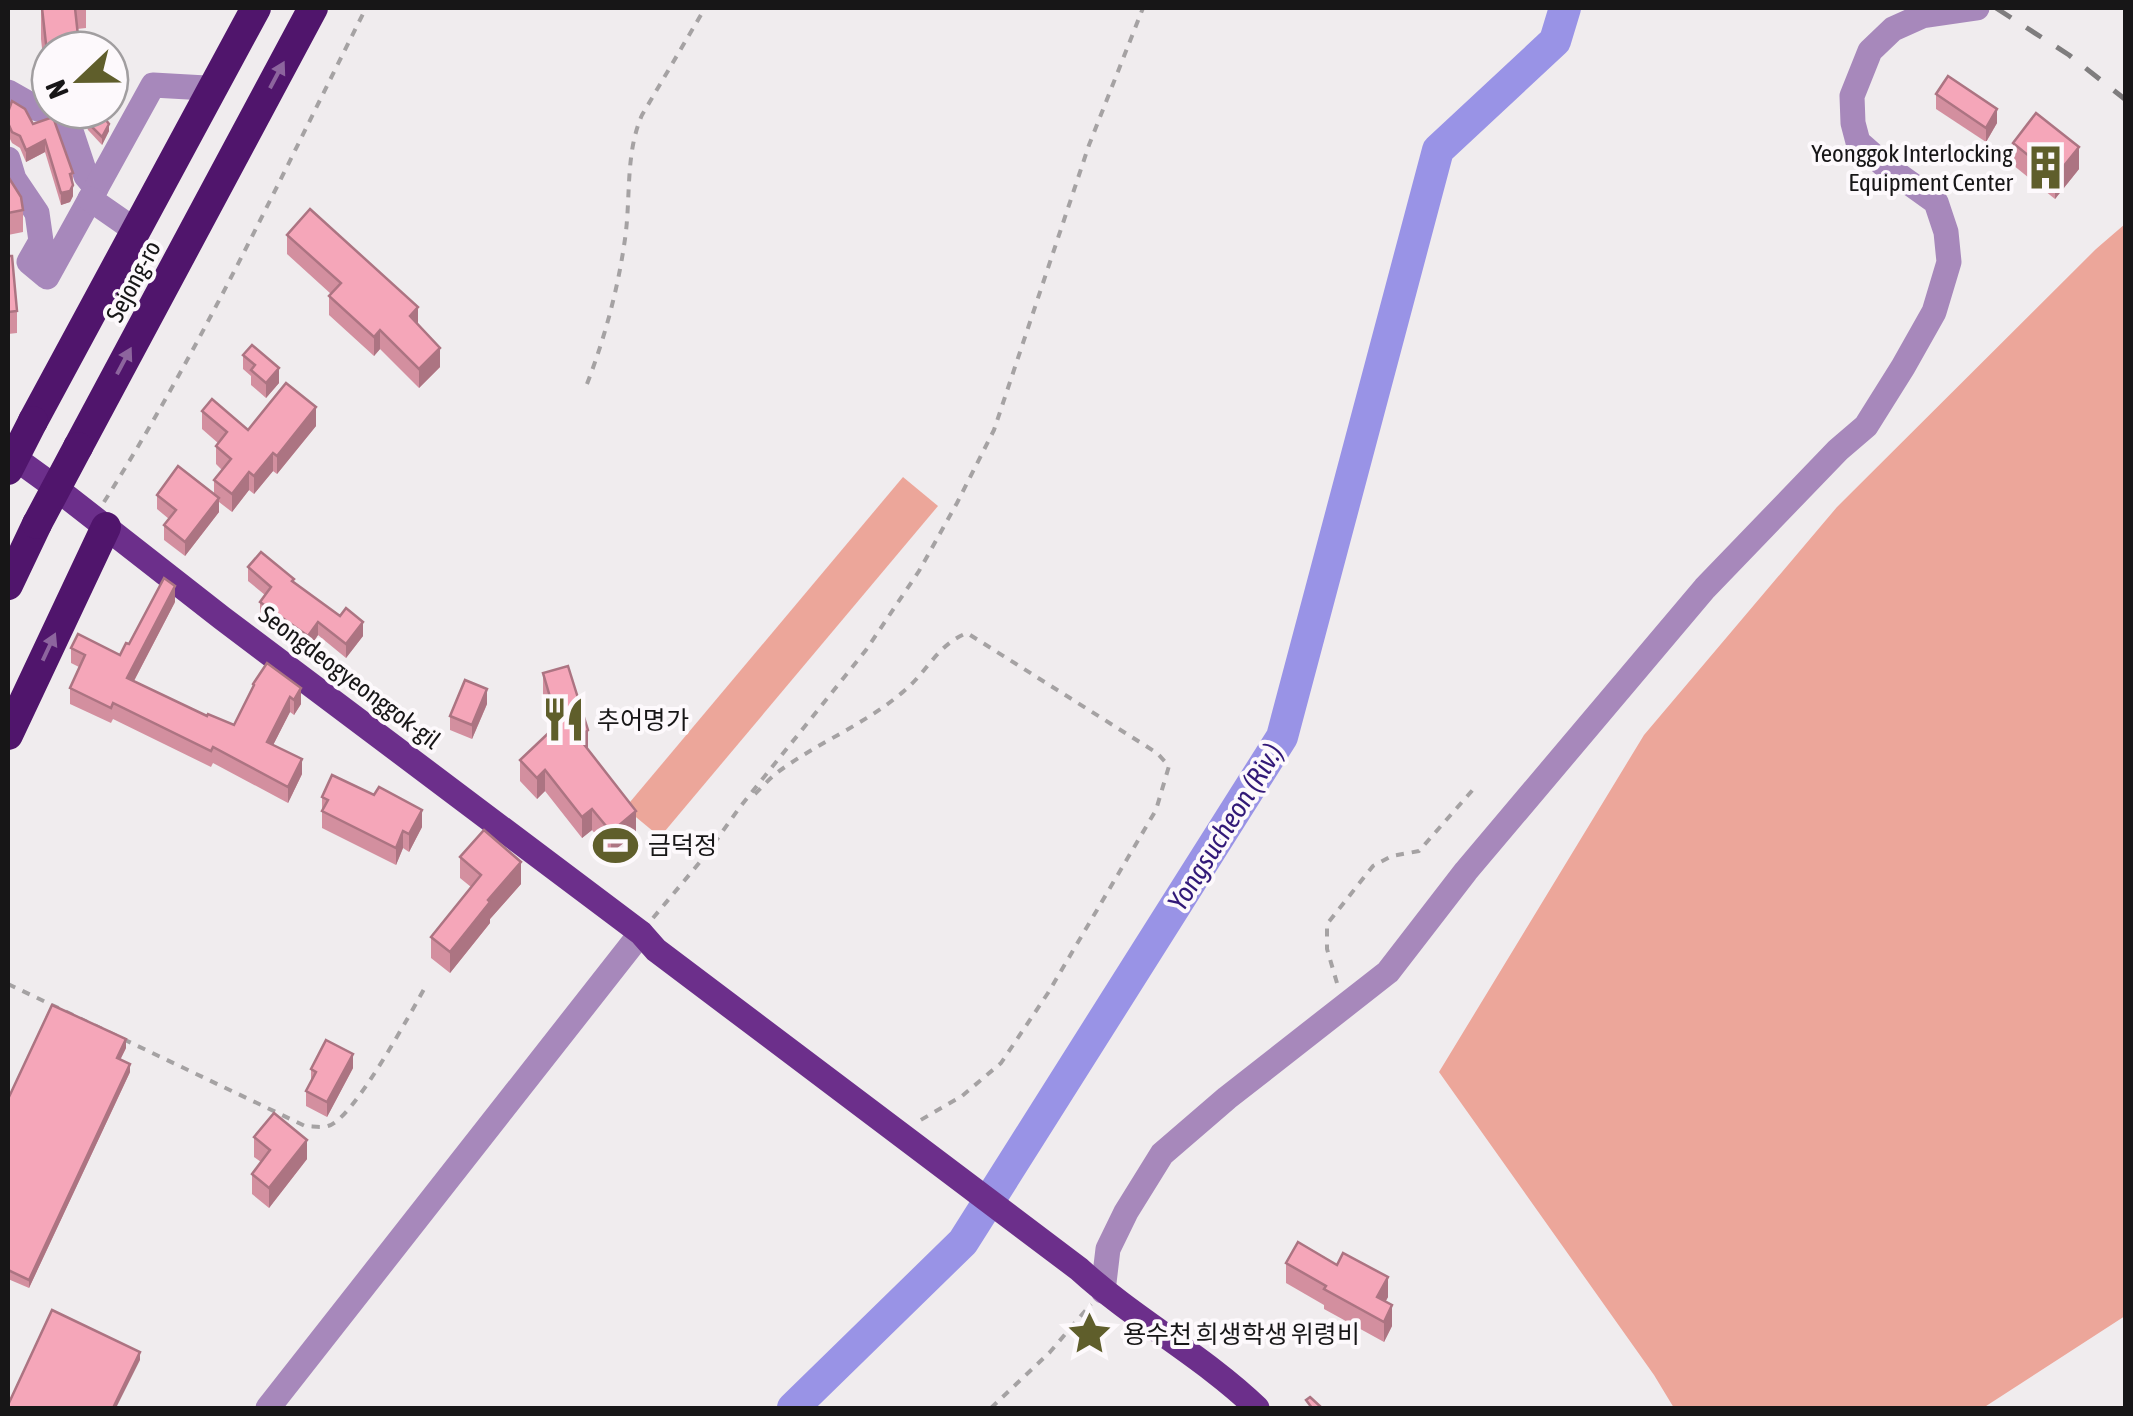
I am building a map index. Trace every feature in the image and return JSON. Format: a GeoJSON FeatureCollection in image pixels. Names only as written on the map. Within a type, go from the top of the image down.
{"type":"FeatureCollection","features":[{"type":"Feature","properties":{"kind":"highway"},"geometry":{"type":"LineString","coordinates":[[176,156],[242,8]]}},
{"type":"Feature","properties":{"kind":"highway","name":"Sejong-ro"},"geometry":{"type":"LineString","coordinates":[[8,470],[256,8]]}},
{"type":"Feature","properties":{"kind":"highway","name":"Sejong-ro"},"geometry":{"type":"LineString","coordinates":[[8,585],[313,8]]}},
{"type":"Feature","properties":{"kind":"highway"},"geometry":{"type":"LineString","coordinates":[[8,735],[100,523]]}},
{"type":"Feature","properties":{"kind":"main road","name":"Seongdeogyeonggok-gil"},"geometry":{"type":"LineString","coordinates":[[8,453],[1079,1269],[1102,1291]]}},
{"type":"Feature","properties":{"kind":"main road"},"geometry":{"type":"LineString","coordinates":[[1102,1291],[1257,1408]]}},
{"type":"Feature","properties":{"kind":"street"},"geometry":{"type":"LineString","coordinates":[[1102,1291],[1108,1249],[1162,1154],[1388,972],[1466,871],[1706,588],[1800,488],[1866,426],[1934,312],[1949,262],[1946,232],[1936,202],[1858,142],[1852,96],[1870,50],[1892,28],[1922,16],[1977,8]]}},
{"type":"Feature","properties":{"kind":"street"},"geometry":{"type":"LineString","coordinates":[[8,159],[14,179],[38,213],[42,241],[29,262],[48,277],[153,85],[206,88]]}},
{"type":"Feature","properties":{"kind":"street"},"geometry":{"type":"LineString","coordinates":[[8,92],[30,104]]}},
{"type":"Feature","properties":{"kind":"street"},"geometry":{"type":"LineString","coordinates":[[71,130],[93,194],[136,230]]}},
{"type":"Feature","properties":{"kind":"street"},"geometry":{"type":"LineString","coordinates":[[268,1408],[648,942]]}},
{"type":"Feature","properties":{"kind":"path"},"geometry":{"type":"LineString","coordinates":[[100,523],[250,244],[366,8]]}},
{"type":"Feature","properties":{"kind":"path"},"geometry":{"type":"LineString","coordinates":[[588,384],[602,344],[626,236],[634,132],[705,8]]}},
{"type":"Feature","properties":{"kind":"path"},"geometry":{"type":"LineString","coordinates":[[648,942],[740,807],[866,650],[919,572],[994,430],[1088,145],[1143,8]]}},
{"type":"Feature","properties":{"kind":"path"},"geometry":{"type":"LineString","coordinates":[[740,807],[778,772],[904,692],[948,640],[966,633],[1157,753],[1170,766],[1156,810],[1048,993],[1001,1063],[962,1096],[916,1123],[904,1138]]}},
{"type":"Feature","properties":{"kind":"path"},"geometry":{"type":"LineString","coordinates":[[1346,1006],[1326,949],[1327,924],[1373,866],[1392,856],[1419,852],[1477,784]]}},
{"type":"Feature","properties":{"kind":"path"},"geometry":{"type":"LineString","coordinates":[[8,984],[305,1126],[327,1127],[340,1120],[360,1094],[427,984]]}},
{"type":"Feature","properties":{"kind":"path"},"geometry":{"type":"LineString","coordinates":[[990,1408],[1050,1352],[1102,1291]]}},
{"type":"Feature","properties":{"kind":"shaded area"},"geometry":{"type":"Polygon","coordinates":[[[2125,224],[2125,1316],[1983,1408],[1674,1408],[1439,1072],[1644,735],[1837,507],[2125,224]]]}},
{"type":"Feature","properties":{"kind":"shaded area"},"geometry":{"type":"Polygon","coordinates":[[[903,477],[938,506],[660,837],[625,808],[903,477]]]}},
{"type":"Feature","properties":{"kind":"building"},"geometry":{"type":"Polygon","coordinates":[[[42,8],[75,8],[77,30],[44,30],[42,8]]]}},
{"type":"Feature","properties":{"kind":"building"},"geometry":{"type":"Polygon","coordinates":[[[1948,76],[1997,109],[1986,128],[1936,94],[1948,76]]]}},
{"type":"Feature","properties":{"kind":"building"},"geometry":{"type":"Polygon","coordinates":[[[12,101],[25,109],[30,130],[58,130],[73,173],[70,191],[61,193],[45,140],[26,150],[20,136],[12,132],[8,112],[12,101]]]}},
{"type":"Feature","properties":{"kind":"building"},"geometry":{"type":"Polygon","coordinates":[[[2036,113],[2079,147],[2055,177],[2013,143],[2036,113]]]}},
{"type":"Feature","properties":{"kind":"building"},"geometry":{"type":"Polygon","coordinates":[[[9,178],[21,197],[23,210],[8,213],[9,178]]]}},
{"type":"Feature","properties":{"kind":"building"},"geometry":{"type":"Polygon","coordinates":[[[310,209],[418,307],[410,316],[440,348],[419,369],[380,330],[374,337],[329,296],[341,283],[287,235],[310,209]]]}},
{"type":"Feature","properties":{"kind":"building"},"geometry":{"type":"Polygon","coordinates":[[[8,256],[12,256],[17,311],[8,312],[8,256]]]}},
{"type":"Feature","properties":{"kind":"building"},"geometry":{"type":"Polygon","coordinates":[[[252,345],[279,368],[266,383],[251,370],[255,365],[243,355],[252,345]]]}},
{"type":"Feature","properties":{"kind":"building"},"geometry":{"type":"Polygon","coordinates":[[[286,383],[316,407],[277,456],[273,453],[254,476],[249,472],[232,494],[214,480],[231,459],[216,446],[227,432],[202,411],[212,399],[248,430],[286,383]]]}},
{"type":"Feature","properties":{"kind":"building"},"geometry":{"type":"Polygon","coordinates":[[[178,466],[219,498],[185,542],[164,525],[176,510],[157,495],[178,466]]]}},
{"type":"Feature","properties":{"kind":"building"},"geometry":{"type":"Polygon","coordinates":[[[261,552],[292,581],[340,616],[346,608],[363,622],[346,644],[318,622],[308,636],[260,602],[271,587],[248,567],[261,552]]]}},
{"type":"Feature","properties":{"kind":"building"},"geometry":{"type":"Polygon","coordinates":[[[164,578],[175,586],[127,678],[234,725],[267,663],[301,688],[294,700],[290,697],[267,742],[302,759],[288,787],[213,747],[211,751],[113,703],[111,708],[70,688],[85,655],[71,648],[78,634],[120,655],[164,578]]]}},
{"type":"Feature","properties":{"kind":"building"},"geometry":{"type":"Polygon","coordinates":[[[568,666],[588,730],[579,738],[636,811],[611,832],[592,809],[582,817],[545,770],[537,778],[520,760],[558,724],[543,673],[568,666]]]}},
{"type":"Feature","properties":{"kind":"building"},"geometry":{"type":"Polygon","coordinates":[[[465,680],[487,689],[472,725],[450,716],[465,680]]]}},
{"type":"Feature","properties":{"kind":"building"},"geometry":{"type":"Polygon","coordinates":[[[332,775],[374,795],[379,787],[422,810],[409,834],[403,831],[396,848],[322,811],[328,800],[322,797],[332,775]]]}},
{"type":"Feature","properties":{"kind":"building"},"geometry":{"type":"Polygon","coordinates":[[[484,830],[521,862],[450,952],[431,937],[481,875],[460,857],[484,830]]]}},
{"type":"Feature","properties":{"kind":"building"},"geometry":{"type":"Polygon","coordinates":[[[52,1005],[126,1039],[117,1058],[130,1064],[29,1280],[8,1270],[8,1099],[52,1005]]]}},
{"type":"Feature","properties":{"kind":"building"},"geometry":{"type":"Polygon","coordinates":[[[326,1040],[353,1054],[327,1102],[306,1091],[316,1072],[311,1069],[326,1040]]]}},
{"type":"Feature","properties":{"kind":"building"},"geometry":{"type":"Polygon","coordinates":[[[274,1113],[307,1140],[269,1188],[252,1174],[270,1150],[254,1137],[274,1113]]]}},
{"type":"Feature","properties":{"kind":"building"},"geometry":{"type":"Polygon","coordinates":[[[1298,1242],[1337,1265],[1343,1253],[1388,1277],[1377,1297],[1392,1305],[1384,1322],[1286,1263],[1298,1242]]]}},
{"type":"Feature","properties":{"kind":"building"},"geometry":{"type":"Polygon","coordinates":[[[52,1310],[140,1352],[113,1408],[8,1408],[52,1310]]]}},
{"type":"Feature","properties":{"kind":"building"},"geometry":{"type":"Polygon","coordinates":[[[1310,1397],[1322,1408],[1312,1408],[1306,1400],[1310,1397]]]}},
{"type":"Feature","properties":{"kind":"waterway","name":"Yongsucheon (Riv.)"},"geometry":{"type":"LineString","coordinates":[[793,1408],[963,1242],[1282,737],[1438,150],[1555,41],[1565,8]]}},
{"type":"Feature","properties":{"kind":"railway"},"geometry":{"type":"LineString","coordinates":[[1996,8],[2069,55],[2126,100]]}},
{"type":"Feature","properties":{"kind":"place","name":"Yeonggok Interlocking Equipment Center"},"geometry":{"type":"Point","coordinates":[2046,167]}},
{"type":"Feature","properties":{"kind":"place","name":"추어명가"},"geometry":{"type":"Point","coordinates":[564,720]}},
{"type":"Feature","properties":{"kind":"place","name":"금덕정"},"geometry":{"type":"Point","coordinates":[615,845]}},
{"type":"Feature","properties":{"kind":"place","name":"용수천 희생학생 위령비"},"geometry":{"type":"Point","coordinates":[1090,1334]}}]}
